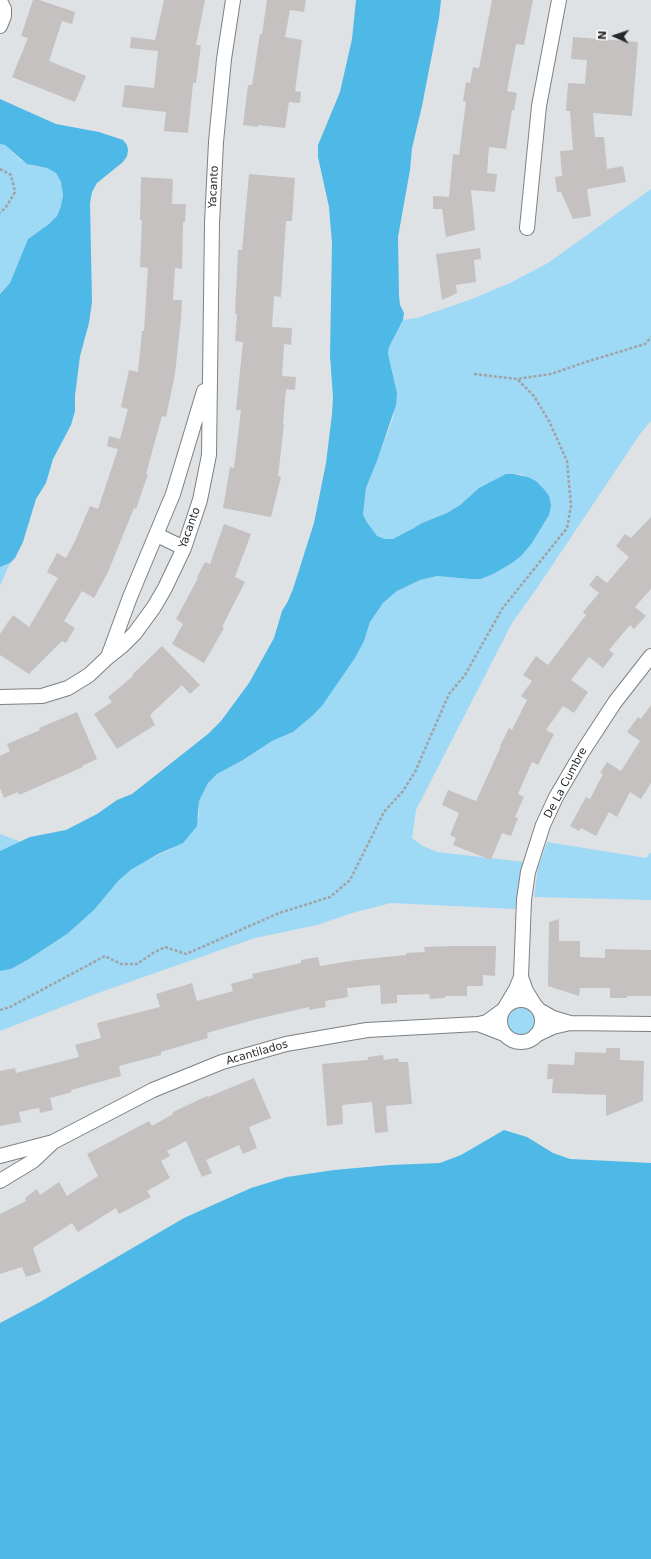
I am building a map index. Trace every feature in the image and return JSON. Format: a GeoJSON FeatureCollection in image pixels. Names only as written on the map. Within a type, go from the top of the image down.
{"type":"FeatureCollection","features":[{"type":"Feature","properties":{"kind":"street","name":"Yacanto"},"geometry":{"type":"LineString","coordinates":[[0,697],[42,696],[56,693],[79,682],[122,646],[135,633],[154,607],[165,588],[184,548],[200,500],[209,455],[212,223],[216,142],[224,59],[232,0]]}},
{"type":"Feature","properties":{"kind":"street"},"geometry":{"type":"LineString","coordinates":[[527,228],[539,106],[559,0]]}},
{"type":"Feature","properties":{"kind":"street"},"geometry":{"type":"LineString","coordinates":[[0,1],[4,9],[4,16],[0,26]]}},
{"type":"Feature","properties":{"kind":"street","name":"Yacanto"},"geometry":{"type":"LineString","coordinates":[[107,658],[130,597],[173,494],[209,376]]}},
{"type":"Feature","properties":{"kind":"street"},"geometry":{"type":"LineString","coordinates":[[157,535],[184,548]]}},
{"type":"Feature","properties":{"kind":"street","name":"De La Cumbre"},"geometry":{"type":"LineString","coordinates":[[521,976],[524,900],[528,872],[543,825],[556,797],[583,751],[615,702],[651,656]]}},
{"type":"Feature","properties":{"kind":"street"},"geometry":{"type":"LineString","coordinates":[[521,976],[526,991],[537,1007],[542,1023],[536,1035]]}},
{"type":"Feature","properties":{"kind":"street"},"geometry":{"type":"LineString","coordinates":[[504,1034],[500,1022],[504,1009],[516,989],[521,976]]}},
{"type":"Feature","properties":{"kind":"street"},"geometry":{"type":"LineString","coordinates":[[478,1024],[487,1022],[511,1002],[523,1000],[537,1007],[553,1018],[570,1023]]}},
{"type":"Feature","properties":{"kind":"street"},"geometry":{"type":"LineString","coordinates":[[478,1024],[520,1042],[532,1039],[536,1035],[553,1027],[570,1023],[651,1024]]}},
{"type":"Feature","properties":{"kind":"street","name":"Acantilados"},"geometry":{"type":"LineString","coordinates":[[0,1156],[53,1142],[153,1090],[215,1065],[286,1044],[367,1030],[478,1024]]}},
{"type":"Feature","properties":{"kind":"street","name":"Acantilados"},"geometry":{"type":"LineString","coordinates":[[0,1181],[33,1161],[53,1142]]}},
{"type":"Feature","properties":{"kind":"path"},"geometry":{"type":"LineString","coordinates":[[0,169],[11,175],[15,192],[0,213]]}},
{"type":"Feature","properties":{"kind":"path"},"geometry":{"type":"LineString","coordinates":[[474,374],[517,379],[551,374],[645,344],[651,337]]}},
{"type":"Feature","properties":{"kind":"path"},"geometry":{"type":"LineString","coordinates":[[0,1010],[10,1007],[105,956],[122,964],[137,964],[165,947],[186,954],[279,913],[330,897],[350,880],[384,812],[403,791],[416,772],[449,694],[465,674],[502,609],[567,528],[571,506],[567,462],[549,421],[534,396],[517,379]]}},
{"type":"Feature","properties":{"kind":"shaded area"},"geometry":{"type":"Polygon","coordinates":[[[356,0],[441,0],[439,18],[422,106],[412,148],[410,170],[398,237],[399,295],[400,305],[404,313],[403,320],[389,347],[388,354],[397,393],[396,405],[366,488],[363,514],[366,521],[377,536],[385,539],[393,539],[422,523],[447,513],[460,505],[479,488],[506,474],[514,474],[528,477],[536,481],[543,488],[549,496],[551,506],[549,515],[532,543],[521,556],[493,574],[481,579],[437,576],[420,580],[397,591],[383,603],[370,622],[364,641],[355,658],[322,706],[293,732],[272,741],[243,760],[217,774],[208,783],[199,801],[197,826],[183,843],[158,854],[132,869],[119,880],[94,910],[67,934],[11,969],[0,971],[0,851],[30,837],[66,830],[97,814],[117,800],[132,794],[208,734],[221,721],[249,683],[274,638],[282,611],[293,589],[314,523],[326,463],[333,397],[330,356],[332,243],[329,207],[318,157],[318,145],[340,92],[352,39],[356,0]]]}},
{"type":"Feature","properties":{"kind":"shaded area"},"geometry":{"type":"Polygon","coordinates":[[[0,99],[56,124],[99,132],[123,140],[127,145],[128,150],[127,156],[123,162],[97,183],[92,192],[90,203],[92,302],[89,323],[80,356],[75,396],[75,411],[71,425],[53,459],[46,483],[36,499],[23,542],[15,558],[10,563],[0,567],[0,294],[10,283],[28,239],[49,224],[57,216],[63,195],[61,182],[56,173],[47,168],[27,164],[5,145],[0,144],[0,99]]]}},
{"type":"Feature","properties":{"kind":"shaded area"},"geometry":{"type":"Polygon","coordinates":[[[0,144],[5,145],[21,160],[33,166],[47,168],[56,173],[61,182],[63,195],[57,216],[49,224],[28,239],[10,283],[0,293],[0,144]]]}},
{"type":"Feature","properties":{"kind":"shaded area"},"geometry":{"type":"Polygon","coordinates":[[[651,189],[651,421],[640,434],[512,623],[416,810],[412,838],[423,846],[437,852],[524,862],[515,909],[391,903],[352,913],[317,925],[255,938],[98,993],[0,1031],[0,971],[11,969],[67,934],[94,910],[119,880],[132,869],[173,848],[199,817],[199,801],[208,783],[217,774],[243,760],[272,741],[293,732],[312,716],[322,706],[355,658],[364,641],[370,622],[383,603],[397,591],[420,580],[437,576],[482,579],[512,563],[532,543],[549,515],[551,506],[543,488],[536,481],[521,474],[514,474],[479,488],[460,505],[447,513],[422,523],[393,539],[385,539],[377,536],[372,530],[363,514],[366,488],[393,418],[397,393],[388,354],[389,347],[403,320],[417,318],[472,299],[510,283],[548,263],[651,189]]]}},
{"type":"Feature","properties":{"kind":"shaded area"},"geometry":{"type":"Polygon","coordinates":[[[10,563],[0,586],[0,567],[10,563]]]}},
{"type":"Feature","properties":{"kind":"shaded area"},"geometry":{"type":"Polygon","coordinates":[[[0,834],[21,842],[0,851],[0,834]]]}},
{"type":"Feature","properties":{"kind":"shaded area"},"geometry":{"type":"Polygon","coordinates":[[[547,842],[646,858],[651,852],[651,900],[534,897],[538,868],[547,842]]]}},
{"type":"Feature","properties":{"kind":"shaded area"},"geometry":{"type":"Polygon","coordinates":[[[521,1008],[531,1012],[535,1022],[531,1032],[521,1036],[511,1032],[507,1022],[511,1012],[521,1008]]]}},
{"type":"Feature","properties":{"kind":"shaded area"},"geometry":{"type":"Polygon","coordinates":[[[504,1130],[527,1137],[553,1153],[570,1159],[651,1163],[651,1559],[0,1559],[0,1323],[40,1302],[184,1218],[251,1188],[287,1177],[334,1170],[390,1165],[440,1163],[461,1155],[504,1130]]]}},
{"type":"Feature","properties":{"kind":"building"},"geometry":{"type":"Polygon","coordinates":[[[33,0],[39,0],[75,12],[72,24],[62,21],[49,61],[86,76],[75,102],[12,77],[28,38],[21,36],[33,0]]]}},
{"type":"Feature","properties":{"kind":"building"},"geometry":{"type":"Polygon","coordinates":[[[164,0],[205,0],[196,45],[201,45],[196,83],[193,83],[188,133],[164,131],[166,112],[122,107],[125,85],[154,88],[158,51],[130,48],[131,37],[155,40],[164,0]]]}},
{"type":"Feature","properties":{"kind":"building"},"geometry":{"type":"Polygon","coordinates":[[[267,0],[306,0],[304,12],[290,10],[285,37],[302,40],[295,91],[301,92],[300,103],[289,102],[285,128],[243,125],[248,85],[252,85],[267,0]]]}},
{"type":"Feature","properties":{"kind":"building"},"geometry":{"type":"Polygon","coordinates":[[[492,0],[533,0],[524,45],[516,44],[507,91],[517,93],[514,110],[512,110],[506,149],[489,147],[487,173],[497,174],[495,192],[471,190],[475,230],[446,237],[442,209],[433,209],[433,196],[449,197],[453,154],[459,155],[466,102],[463,101],[466,82],[470,83],[473,67],[479,68],[492,0]]]}},
{"type":"Feature","properties":{"kind":"building"},"geometry":{"type":"Polygon","coordinates":[[[573,37],[638,42],[632,116],[593,113],[595,137],[604,137],[607,169],[623,166],[626,182],[587,189],[591,216],[573,219],[561,192],[557,192],[555,177],[562,176],[560,151],[573,150],[570,111],[566,111],[568,83],[585,84],[587,60],[571,59],[573,37]]]}},
{"type":"Feature","properties":{"kind":"building"},"geometry":{"type":"Polygon","coordinates":[[[249,174],[295,178],[292,221],[286,221],[281,297],[274,296],[272,327],[292,328],[291,345],[284,344],[282,376],[296,377],[295,390],[286,389],[284,425],[278,476],[281,477],[271,517],[223,508],[230,467],[234,468],[241,410],[236,410],[243,342],[235,341],[237,314],[235,314],[238,250],[242,250],[249,174]]]}},
{"type":"Feature","properties":{"kind":"building"},"geometry":{"type":"Polygon","coordinates":[[[141,177],[173,179],[172,204],[186,204],[185,222],[183,222],[182,269],[175,268],[173,300],[182,300],[181,318],[175,374],[166,417],[162,416],[146,474],[148,474],[136,509],[134,508],[108,572],[94,598],[82,591],[64,621],[75,628],[66,643],[62,641],[29,674],[0,655],[0,634],[13,615],[29,627],[58,578],[47,572],[57,553],[66,558],[90,506],[98,509],[118,449],[107,446],[109,436],[120,439],[128,409],[121,407],[129,370],[138,372],[142,331],[144,331],[148,268],[140,267],[142,220],[140,220],[141,177]]]}},
{"type":"Feature","properties":{"kind":"building"},"geometry":{"type":"Polygon","coordinates":[[[480,248],[481,259],[474,260],[476,282],[456,285],[457,293],[442,300],[436,254],[480,248]]]}},
{"type":"Feature","properties":{"kind":"building"},"geometry":{"type":"Polygon","coordinates":[[[651,517],[651,589],[635,607],[646,616],[634,629],[630,625],[609,650],[614,654],[603,668],[589,657],[571,680],[588,692],[574,713],[563,706],[546,730],[554,734],[538,765],[532,762],[518,794],[524,797],[515,817],[518,818],[511,836],[502,833],[491,860],[453,845],[456,838],[450,835],[459,813],[442,805],[448,790],[476,801],[509,728],[512,730],[527,700],[521,696],[532,681],[523,675],[536,656],[548,665],[586,615],[583,612],[599,593],[589,585],[597,575],[607,583],[629,557],[616,546],[625,534],[631,538],[651,517]]]}},
{"type":"Feature","properties":{"kind":"building"},"geometry":{"type":"Polygon","coordinates":[[[224,524],[251,534],[235,577],[245,582],[222,627],[224,628],[204,663],[172,644],[183,624],[176,619],[205,562],[210,564],[224,524]]]}},
{"type":"Feature","properties":{"kind":"building"},"geometry":{"type":"Polygon","coordinates":[[[162,646],[200,685],[190,694],[182,685],[150,715],[155,725],[117,749],[94,714],[112,702],[108,697],[133,676],[132,675],[162,646]]]}},
{"type":"Feature","properties":{"kind":"building"},"geometry":{"type":"Polygon","coordinates":[[[651,705],[651,783],[641,799],[630,792],[617,817],[609,812],[596,836],[581,828],[579,831],[570,826],[586,797],[590,799],[603,774],[600,773],[607,762],[621,771],[640,741],[627,732],[638,717],[641,719],[651,705]]]}},
{"type":"Feature","properties":{"kind":"building"},"geometry":{"type":"Polygon","coordinates":[[[77,712],[97,759],[82,766],[83,767],[19,795],[18,792],[4,798],[0,788],[0,756],[10,751],[7,744],[40,730],[39,728],[77,712]]]}},
{"type":"Feature","properties":{"kind":"building"},"geometry":{"type":"Polygon","coordinates":[[[559,919],[559,941],[580,941],[580,957],[605,958],[605,949],[651,950],[651,996],[610,998],[610,988],[580,988],[579,996],[548,986],[549,922],[559,919]]]}},
{"type":"Feature","properties":{"kind":"building"},"geometry":{"type":"Polygon","coordinates":[[[496,946],[495,976],[483,975],[483,986],[467,986],[467,996],[445,996],[445,998],[430,999],[429,994],[397,995],[397,1003],[381,1004],[380,985],[347,988],[348,997],[325,1001],[326,1007],[309,1010],[309,1007],[257,1019],[207,1033],[208,1038],[161,1052],[161,1055],[119,1066],[121,1076],[71,1090],[72,1092],[50,1098],[53,1110],[40,1113],[39,1108],[19,1112],[21,1122],[0,1126],[0,1071],[15,1068],[16,1073],[79,1057],[75,1045],[101,1038],[97,1023],[160,1007],[156,994],[192,983],[197,1001],[233,991],[231,984],[253,978],[252,974],[301,963],[301,960],[318,957],[320,966],[356,960],[406,955],[406,953],[425,952],[424,947],[496,946]]]}},
{"type":"Feature","properties":{"kind":"building"},"geometry":{"type":"Polygon","coordinates":[[[606,1048],[620,1048],[620,1060],[644,1061],[643,1101],[606,1116],[606,1095],[552,1093],[553,1079],[547,1079],[548,1064],[574,1065],[575,1052],[606,1053],[606,1048]]]}},
{"type":"Feature","properties":{"kind":"building"},"geometry":{"type":"Polygon","coordinates":[[[383,1055],[384,1060],[398,1058],[399,1062],[408,1062],[412,1104],[386,1106],[388,1132],[375,1133],[372,1102],[342,1105],[343,1124],[327,1126],[322,1064],[368,1060],[368,1057],[383,1055]]]}},
{"type":"Feature","properties":{"kind":"building"},"geometry":{"type":"Polygon","coordinates":[[[254,1078],[271,1118],[249,1127],[257,1148],[243,1154],[239,1145],[206,1160],[212,1173],[202,1177],[186,1141],[167,1151],[170,1156],[161,1161],[170,1178],[147,1191],[151,1197],[119,1214],[116,1208],[78,1232],[72,1223],[33,1248],[41,1272],[26,1277],[22,1267],[0,1274],[0,1214],[26,1201],[25,1198],[37,1189],[40,1195],[59,1182],[67,1196],[98,1176],[87,1154],[149,1121],[152,1126],[173,1114],[173,1112],[207,1096],[208,1097],[254,1078]]]}}]}
